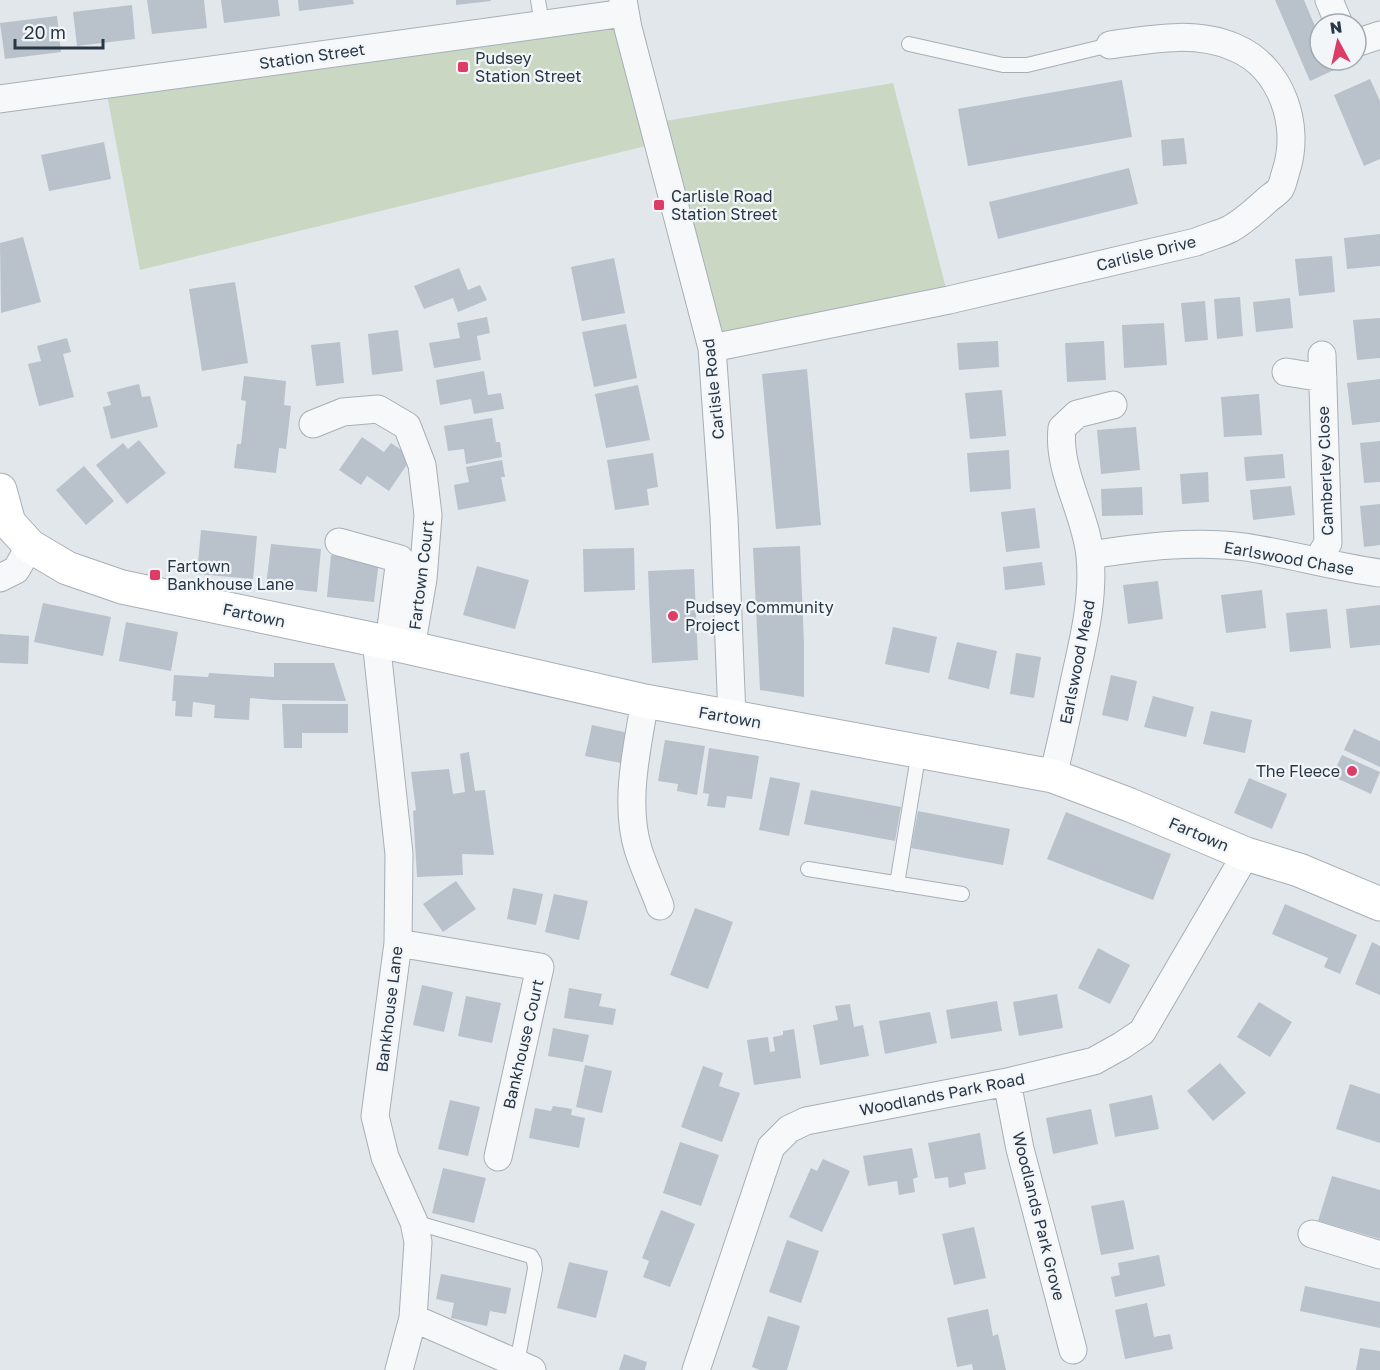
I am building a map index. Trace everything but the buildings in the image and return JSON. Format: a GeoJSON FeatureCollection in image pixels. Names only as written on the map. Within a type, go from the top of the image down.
{"type":"FeatureCollection","features":[{"type":"Feature","properties":{"kind":"street","name":"Station Street"},"geometry":{"type":"LineString","coordinates":[[0,99],[540,12],[626,14]]}},
{"type":"Feature","properties":{"kind":"street","name":"Carlisle Road"},"geometry":{"type":"LineString","coordinates":[[626,14],[712,348],[724,517],[732,717]]}},
{"type":"Feature","properties":{"kind":"street","name":"Carlisle Drive"},"geometry":{"type":"LineString","coordinates":[[712,348],[949,300],[1196,242],[1230,229],[1280,189],[1289,161],[1291,132],[1286,103],[1275,81],[1259,62],[1236,47],[1204,40],[1169,37],[1110,45]]}},
{"type":"Feature","properties":{"kind":"street","name":"Camberley Close"},"geometry":{"type":"LineString","coordinates":[[1287,372],[1323,366],[1328,543],[1317,561]]}},
{"type":"Feature","properties":{"kind":"street","name":"Earlswood Mead"},"geometry":{"type":"LineString","coordinates":[[1053,776],[1088,612],[1091,578],[1090,555],[1084,521],[1060,444],[1062,428],[1077,414],[1113,405]]}},
{"type":"Feature","properties":{"kind":"street","name":"Fartown Court"},"geometry":{"type":"LineString","coordinates":[[314,424],[343,412],[378,409],[407,426],[422,465],[428,515],[423,579],[392,644]]}},
{"type":"Feature","properties":{"kind":"street","name":"Fartown"},"geometry":{"type":"LineString","coordinates":[[0,490],[9,523],[30,546],[67,568],[122,588],[392,644],[645,701],[1053,776],[1130,805],[1246,854],[1299,870],[1380,904]]}},
{"type":"Feature","properties":{"kind":"street"},"geometry":{"type":"LineString","coordinates":[[339,542],[400,559],[392,644]]}},
{"type":"Feature","properties":{"kind":"street","name":"Earlswood Chase"},"geometry":{"type":"LineString","coordinates":[[1090,555],[1137,548],[1211,545],[1242,547],[1380,573]]}},
{"type":"Feature","properties":{"kind":"street"},"geometry":{"type":"LineString","coordinates":[[0,578],[16,570],[30,546]]}},
{"type":"Feature","properties":{"kind":"street","name":"Bankhouse Lane"},"geometry":{"type":"LineString","coordinates":[[392,644],[399,854],[398,944],[375,1116],[385,1157],[414,1222],[418,1242],[412,1318],[399,1370]]}},
{"type":"Feature","properties":{"kind":"street"},"geometry":{"type":"LineString","coordinates":[[645,701],[633,766],[632,804],[637,848],[660,906]]}},
{"type":"Feature","properties":{"kind":"street","name":"Woodlands Park Road"},"geometry":{"type":"LineString","coordinates":[[696,1370],[771,1147],[789,1129],[806,1121],[1007,1082],[1094,1061],[1121,1046],[1142,1032],[1246,854]]}},
{"type":"Feature","properties":{"kind":"street","name":"Bankhouse Court"},"geometry":{"type":"LineString","coordinates":[[398,944],[540,967],[498,1157]]}},
{"type":"Feature","properties":{"kind":"street","name":"Woodlands Park Grove"},"geometry":{"type":"LineString","coordinates":[[1007,1082],[1020,1149],[1073,1350]]}},
{"type":"Feature","properties":{"kind":"street"},"geometry":{"type":"LineString","coordinates":[[1311,1234],[1380,1255]]}},
{"type":"Feature","properties":{"kind":"street"},"geometry":{"type":"LineString","coordinates":[[412,1318],[525,1367]]}},
{"type":"Feature","properties":{"kind":"lane"},"geometry":{"type":"LineString","coordinates":[[909,44],[1003,65],[1027,65],[1110,45]]}},
{"type":"Feature","properties":{"kind":"lane"},"geometry":{"type":"LineString","coordinates":[[897,884],[919,751]]}},
{"type":"Feature","properties":{"kind":"lane"},"geometry":{"type":"LineString","coordinates":[[808,869],[962,894]]}},
{"type":"Feature","properties":{"kind":"lane"},"geometry":{"type":"LineString","coordinates":[[414,1222],[531,1256],[535,1269],[525,1367]]}},
{"type":"Feature","properties":{"kind":"green space"},"geometry":{"type":"Polygon","coordinates":[[[625,13],[653,123],[893,83],[949,300],[712,348],[658,143],[140,270],[105,84],[625,13]]]}},
{"type":"Feature","properties":{"kind":"place","name":"Pudsey Station Street"},"geometry":{"type":"Point","coordinates":[463,67]}},
{"type":"Feature","properties":{"kind":"place","name":"Carlisle Road Station Street"},"geometry":{"type":"Point","coordinates":[659,205]}},
{"type":"Feature","properties":{"kind":"place","name":"Fartown Bankhouse Lane"},"geometry":{"type":"Point","coordinates":[155,575]}},
{"type":"Feature","properties":{"kind":"place","name":"Pudsey Community Project"},"geometry":{"type":"Point","coordinates":[673,616]}},
{"type":"Feature","properties":{"kind":"place","name":"The Fleece"},"geometry":{"type":"Point","coordinates":[1352,771]}}]}
